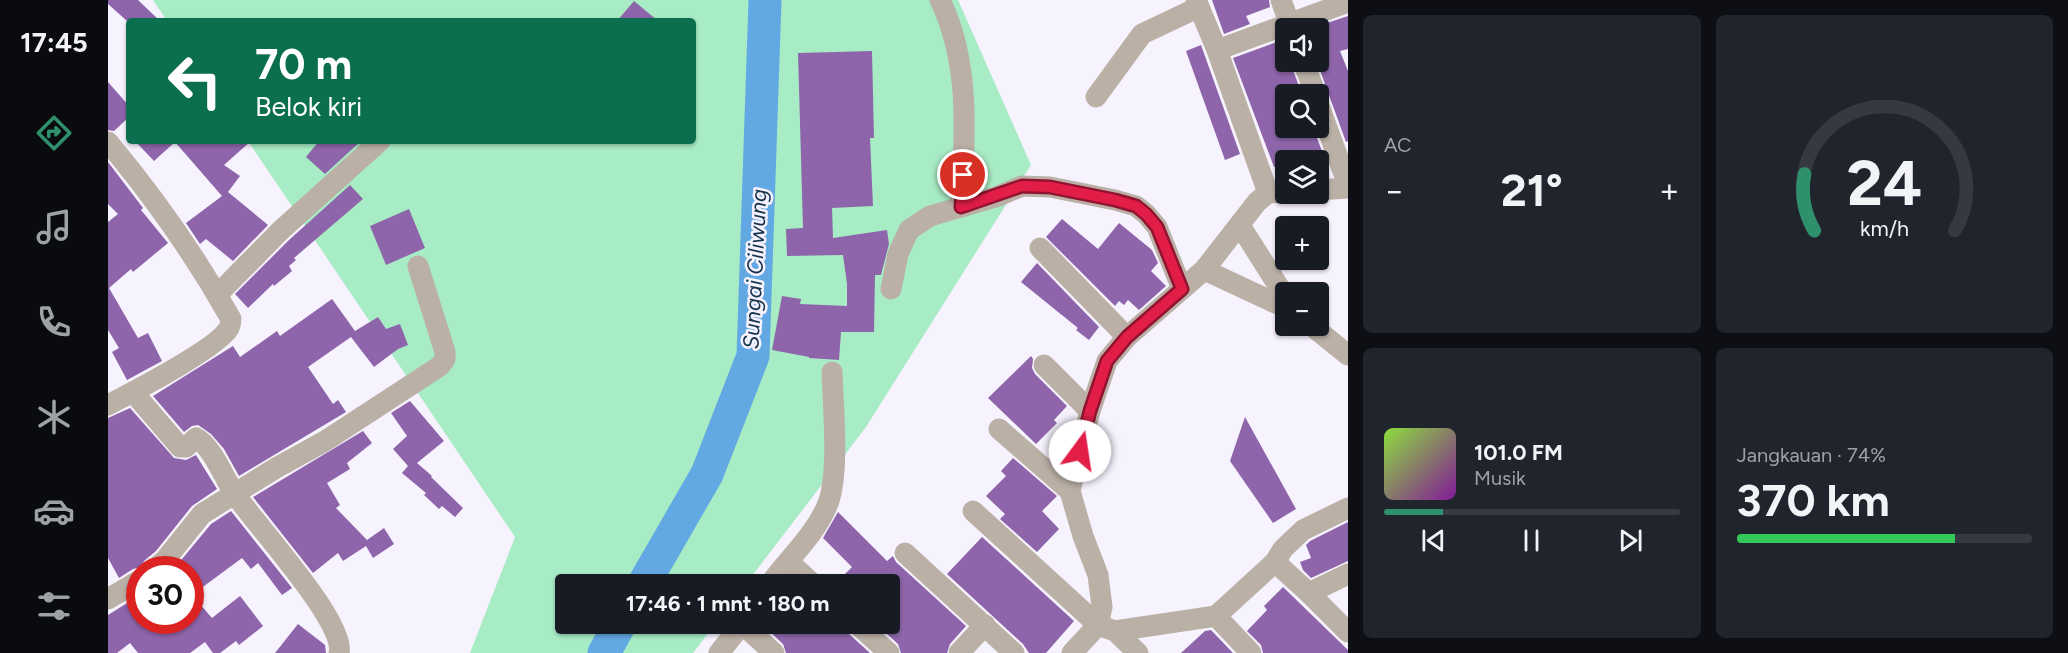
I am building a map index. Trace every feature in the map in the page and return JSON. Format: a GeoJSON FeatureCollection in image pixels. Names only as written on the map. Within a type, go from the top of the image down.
{"type":"FeatureCollection","features":[{"type":"Feature","properties":{"kind":"street"},"geometry":{"type":"LineString","coordinates":[[940,0],[946,13],[962,75],[964,159],[961,207]]}},
{"type":"Feature","properties":{"kind":"street"},"geometry":{"type":"LineString","coordinates":[[1281,0],[1288,18]]}},
{"type":"Feature","properties":{"kind":"street"},"geometry":{"type":"LineString","coordinates":[[1310,18],[1348,2]]}},
{"type":"Feature","properties":{"kind":"street"},"geometry":{"type":"LineString","coordinates":[[1096,98],[1142,34],[1197,4],[1273,191],[1257,202],[1204,270],[1127,337],[1107,361],[1090,411],[1070,491],[1083,536],[1098,575],[1107,628]]}},
{"type":"Feature","properties":{"kind":"street"},"geometry":{"type":"LineString","coordinates":[[1217,50],[1275,31]]}},
{"type":"Feature","properties":{"kind":"street"},"geometry":{"type":"LineString","coordinates":[[1329,133],[1348,186],[1329,189]]}},
{"type":"Feature","properties":{"kind":"street"},"geometry":{"type":"LineString","coordinates":[[108,142],[145,187],[231,319],[229,329],[217,341],[108,405]]}},
{"type":"Feature","properties":{"kind":"street"},"geometry":{"type":"LineString","coordinates":[[217,295],[280,231],[377,144]]}},
{"type":"Feature","properties":{"kind":"street"},"geometry":{"type":"LineString","coordinates":[[891,289],[898,254],[909,230],[930,216],[1022,186],[1050,187],[1136,206],[1157,227],[1182,289]]}},
{"type":"Feature","properties":{"kind":"street"},"geometry":{"type":"LineString","coordinates":[[1243,230],[1276,282]]}},
{"type":"Feature","properties":{"kind":"street"},"geometry":{"type":"LineString","coordinates":[[1040,248],[1127,337]]}},
{"type":"Feature","properties":{"kind":"street"},"geometry":{"type":"LineString","coordinates":[[168,556],[202,514],[325,441],[440,366],[445,359],[445,352],[418,266]]}},
{"type":"Feature","properties":{"kind":"street"},"geometry":{"type":"LineString","coordinates":[[1211,273],[1275,303]]}},
{"type":"Feature","properties":{"kind":"street"},"geometry":{"type":"LineString","coordinates":[[1325,336],[1348,354]]}},
{"type":"Feature","properties":{"kind":"street"},"geometry":{"type":"LineString","coordinates":[[1044,365],[1090,411]]}},
{"type":"Feature","properties":{"kind":"street"},"geometry":{"type":"LineString","coordinates":[[779,574],[827,506],[833,486],[832,372]]}},
{"type":"Feature","properties":{"kind":"street"},"geometry":{"type":"LineString","coordinates":[[133,392],[180,447],[184,448],[196,438],[199,439],[223,472],[234,494],[307,587],[337,634],[341,647],[339,653]]}},
{"type":"Feature","properties":{"kind":"street"},"geometry":{"type":"LineString","coordinates":[[999,429],[1070,491]]}},
{"type":"Feature","properties":{"kind":"street"},"geometry":{"type":"LineString","coordinates":[[1072,653],[1107,628],[1216,616],[1275,562],[1283,549],[1303,530],[1348,508]]}},
{"type":"Feature","properties":{"kind":"street"},"geometry":{"type":"LineString","coordinates":[[973,511],[1138,653]]}},
{"type":"Feature","properties":{"kind":"street"},"geometry":{"type":"LineString","coordinates":[[905,553],[1014,653]]}},
{"type":"Feature","properties":{"kind":"street"},"geometry":{"type":"LineString","coordinates":[[789,562],[802,574]]}},
{"type":"Feature","properties":{"kind":"street"},"geometry":{"type":"LineString","coordinates":[[1275,562],[1348,632]]}},
{"type":"Feature","properties":{"kind":"street"},"geometry":{"type":"LineString","coordinates":[[1309,593],[1348,574]]}},
{"type":"Feature","properties":{"kind":"street"},"geometry":{"type":"LineString","coordinates":[[108,598],[126,588]]}},
{"type":"Feature","properties":{"kind":"street"},"geometry":{"type":"LineString","coordinates":[[1216,616],[1251,653]]}},
{"type":"Feature","properties":{"kind":"street"},"geometry":{"type":"LineString","coordinates":[[959,653],[985,625]]}},
{"type":"Feature","properties":{"kind":"street"},"geometry":{"type":"LineString","coordinates":[[719,653],[734,634]]}},
{"type":"Feature","properties":{"kind":"street"},"geometry":{"type":"LineString","coordinates":[[753,634],[774,653]]}},
{"type":"Feature","properties":{"kind":"street"},"geometry":{"type":"LineString","coordinates":[[868,634],[889,653]]}},
{"type":"Feature","properties":{"kind":"green space"},"geometry":{"type":"Polygon","coordinates":[[[153,0],[958,0],[1031,165],[866,427],[753,574],[555,574],[555,634],[707,634],[693,653],[470,653],[515,537],[250,144],[696,144],[696,18],[165,18],[153,0]]]}},
{"type":"Feature","properties":{"kind":"building"},"geometry":{"type":"Polygon","coordinates":[[[108,0],[138,0],[157,18],[126,18],[126,20],[108,4],[108,0]]]}},
{"type":"Feature","properties":{"kind":"building"},"geometry":{"type":"Polygon","coordinates":[[[1212,0],[1269,0],[1270,7],[1246,16],[1250,24],[1224,34],[1212,0]]]}},
{"type":"Feature","properties":{"kind":"building"},"geometry":{"type":"Polygon","coordinates":[[[634,1],[654,18],[620,18],[634,1]]]}},
{"type":"Feature","properties":{"kind":"building"},"geometry":{"type":"Polygon","coordinates":[[[1348,16],[1348,49],[1340,51],[1348,71],[1348,141],[1346,142],[1329,95],[1329,84],[1325,84],[1321,72],[1329,72],[1329,22],[1348,16]]]}},
{"type":"Feature","properties":{"kind":"building"},"geometry":{"type":"Polygon","coordinates":[[[1275,43],[1275,72],[1294,72],[1298,84],[1275,84],[1275,138],[1317,138],[1322,150],[1275,150],[1274,167],[1233,58],[1275,43]]]}},
{"type":"Feature","properties":{"kind":"building"},"geometry":{"type":"Polygon","coordinates":[[[1201,45],[1240,154],[1225,160],[1186,51],[1201,45]]]}},
{"type":"Feature","properties":{"kind":"building"},"geometry":{"type":"Polygon","coordinates":[[[872,51],[874,138],[870,138],[873,206],[832,208],[833,238],[887,230],[889,244],[881,275],[875,275],[874,332],[841,332],[839,360],[809,358],[772,350],[782,296],[801,299],[800,304],[847,306],[843,255],[787,256],[786,229],[803,228],[798,53],[872,51]]]}},
{"type":"Feature","properties":{"kind":"building"},"geometry":{"type":"Polygon","coordinates":[[[108,82],[126,103],[126,120],[114,131],[108,130],[108,82]]]}},
{"type":"Feature","properties":{"kind":"building"},"geometry":{"type":"Polygon","coordinates":[[[138,144],[173,144],[154,161],[138,144]]]}},
{"type":"Feature","properties":{"kind":"building"},"geometry":{"type":"Polygon","coordinates":[[[177,144],[248,144],[224,165],[240,176],[228,192],[268,225],[233,261],[206,239],[200,244],[186,223],[222,196],[177,144]]]}},
{"type":"Feature","properties":{"kind":"building"},"geometry":{"type":"Polygon","coordinates":[[[317,144],[358,144],[325,174],[306,157],[317,144]]]}},
{"type":"Feature","properties":{"kind":"building"},"geometry":{"type":"Polygon","coordinates":[[[108,162],[143,208],[141,210],[168,243],[133,272],[131,269],[109,288],[138,338],[148,333],[162,361],[127,380],[112,352],[119,348],[108,330],[108,222],[118,214],[108,204],[108,162]]]}},
{"type":"Feature","properties":{"kind":"building"},"geometry":{"type":"Polygon","coordinates":[[[350,185],[363,199],[294,258],[296,260],[289,266],[292,271],[274,286],[273,284],[248,308],[235,294],[289,240],[350,185]]]}},
{"type":"Feature","properties":{"kind":"building"},"geometry":{"type":"Polygon","coordinates":[[[409,209],[425,248],[386,265],[370,226],[409,209]]]}},
{"type":"Feature","properties":{"kind":"building"},"geometry":{"type":"Polygon","coordinates":[[[1062,219],[1098,249],[1119,223],[1152,250],[1158,263],[1151,271],[1166,286],[1139,310],[1128,300],[1124,305],[1119,301],[1115,306],[1046,237],[1062,219]]]}},
{"type":"Feature","properties":{"kind":"building"},"geometry":{"type":"Polygon","coordinates":[[[1037,263],[1099,327],[1089,340],[1076,330],[1078,328],[1021,282],[1037,263]]]}},
{"type":"Feature","properties":{"kind":"building"},"geometry":{"type":"Polygon","coordinates":[[[332,299],[355,331],[378,317],[386,329],[400,324],[408,345],[398,349],[374,367],[351,337],[308,367],[333,404],[338,400],[346,412],[239,476],[224,449],[211,434],[198,425],[184,432],[153,396],[233,346],[240,357],[277,331],[280,336],[332,299]]]}},
{"type":"Feature","properties":{"kind":"building"},"geometry":{"type":"Polygon","coordinates":[[[1031,356],[1035,374],[1067,406],[1054,420],[1057,423],[1036,444],[988,398],[1031,356]]]}},
{"type":"Feature","properties":{"kind":"building"},"geometry":{"type":"Polygon","coordinates":[[[410,401],[444,441],[417,463],[463,508],[455,517],[442,506],[439,509],[424,495],[426,493],[402,473],[408,466],[393,449],[407,436],[391,413],[410,401]]]}},
{"type":"Feature","properties":{"kind":"building"},"geometry":{"type":"Polygon","coordinates":[[[130,408],[174,458],[186,460],[196,455],[217,489],[192,506],[150,556],[126,556],[126,574],[119,578],[108,558],[108,418],[130,408]]]}},
{"type":"Feature","properties":{"kind":"building"},"geometry":{"type":"Polygon","coordinates":[[[1245,417],[1296,509],[1273,523],[1230,461],[1245,417]]]}},
{"type":"Feature","properties":{"kind":"building"},"geometry":{"type":"Polygon","coordinates":[[[363,431],[372,443],[347,463],[350,469],[327,483],[340,505],[336,508],[367,540],[384,528],[394,544],[373,558],[366,546],[343,561],[338,553],[313,573],[253,497],[363,431]]]}},
{"type":"Feature","properties":{"kind":"building"},"geometry":{"type":"Polygon","coordinates":[[[1013,458],[1057,496],[1042,511],[1059,529],[1037,552],[1000,519],[1005,514],[986,496],[1006,476],[1001,471],[1013,458]]]}},
{"type":"Feature","properties":{"kind":"building"},"geometry":{"type":"Polygon","coordinates":[[[231,511],[292,588],[282,595],[258,563],[251,569],[242,558],[204,586],[204,556],[185,556],[211,524],[231,511]]]}},
{"type":"Feature","properties":{"kind":"building"},"geometry":{"type":"Polygon","coordinates":[[[838,512],[887,561],[893,556],[896,562],[966,626],[950,644],[947,653],[901,653],[898,644],[887,634],[900,634],[900,574],[845,574],[852,567],[823,538],[838,512]]]}},
{"type":"Feature","properties":{"kind":"building"},"geometry":{"type":"Polygon","coordinates":[[[1348,522],[1348,561],[1311,578],[1303,570],[1300,562],[1311,558],[1306,545],[1348,522]]]}},
{"type":"Feature","properties":{"kind":"building"},"geometry":{"type":"Polygon","coordinates":[[[982,537],[1074,621],[1046,653],[1029,653],[1023,644],[947,574],[982,537]]]}},
{"type":"Feature","properties":{"kind":"building"},"geometry":{"type":"Polygon","coordinates":[[[1283,587],[1348,650],[1348,653],[1263,653],[1261,645],[1247,631],[1267,610],[1264,606],[1283,587]]]}},
{"type":"Feature","properties":{"kind":"building"},"geometry":{"type":"Polygon","coordinates":[[[240,596],[263,626],[239,645],[236,641],[220,653],[213,653],[205,642],[190,653],[138,653],[130,643],[117,653],[108,653],[108,615],[126,604],[126,634],[204,634],[204,609],[212,618],[240,596]]]}},
{"type":"Feature","properties":{"kind":"building"},"geometry":{"type":"Polygon","coordinates":[[[298,624],[325,645],[326,653],[275,653],[298,624]]]}},
{"type":"Feature","properties":{"kind":"building"},"geometry":{"type":"Polygon","coordinates":[[[1211,630],[1233,653],[1181,653],[1205,631],[1211,630]]]}},
{"type":"Feature","properties":{"kind":"building"},"geometry":{"type":"Polygon","coordinates":[[[772,634],[849,634],[870,653],[786,653],[783,644],[772,634]]]}},
{"type":"Feature","properties":{"kind":"waterway","name":"Sungai Ciliwung"},"geometry":{"type":"LineString","coordinates":[[649,574],[707,474],[753,356],[765,0]]}},
{"type":"Feature","properties":{"kind":"waterway","name":"Sungai Ciliwung"},"geometry":{"type":"LineString","coordinates":[[604,653],[614,634]]}},
{"type":"Feature","properties":{"kind":"route"},"geometry":{"type":"LineString","coordinates":[[963,175],[961,207],[996,197],[1022,186],[1050,187],[1136,206],[1157,227],[1182,289],[1127,337],[1107,361],[1090,411],[1080,451]]}}]}
